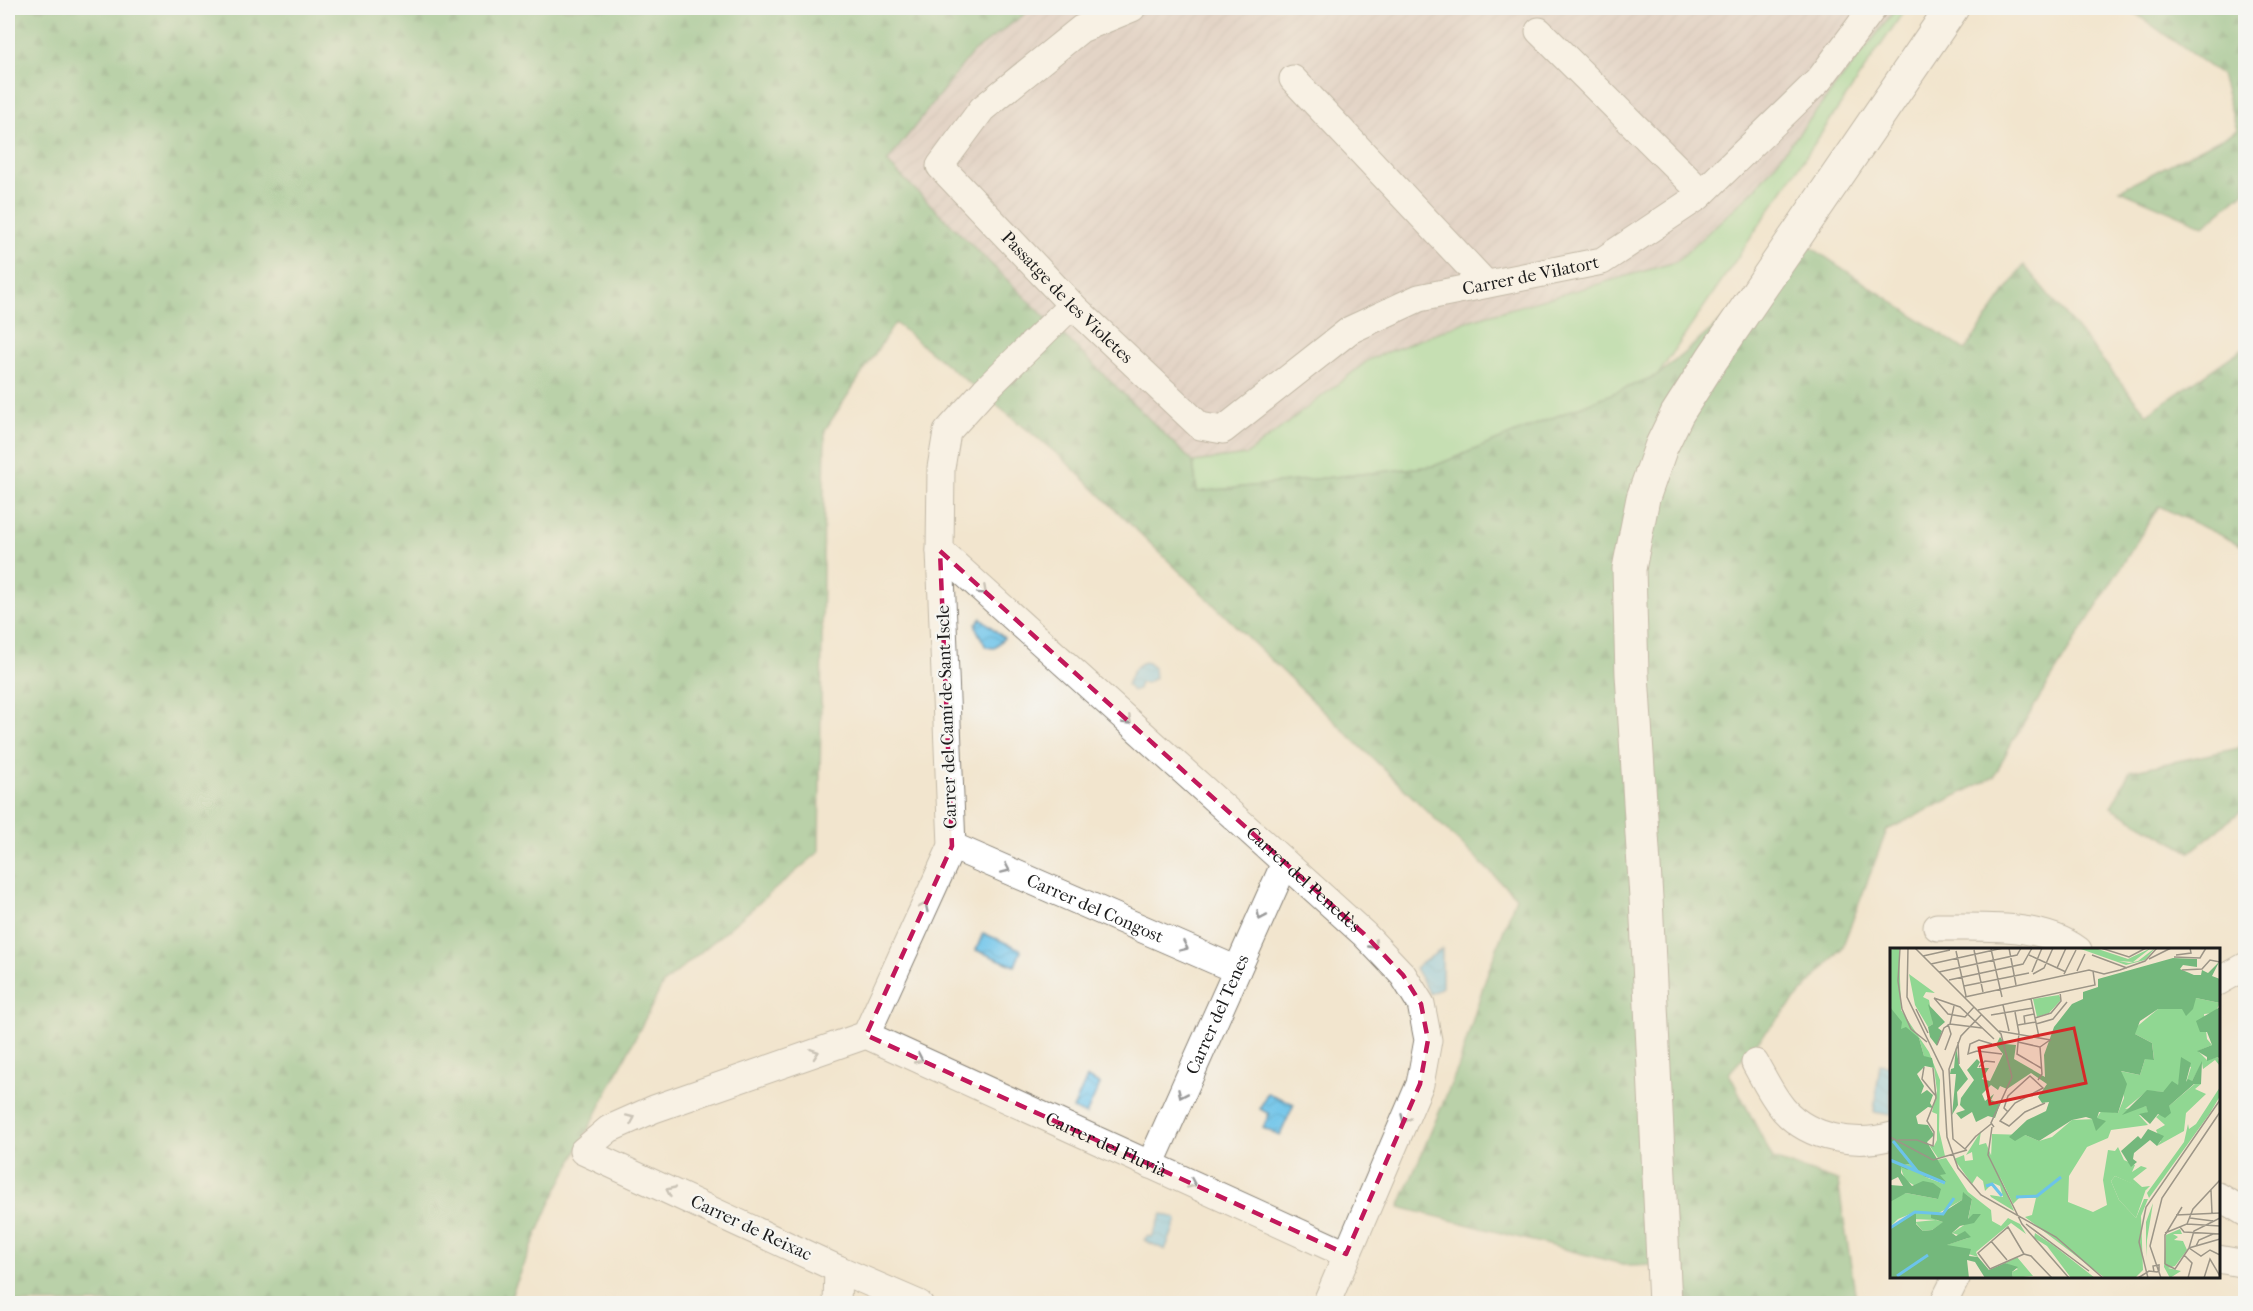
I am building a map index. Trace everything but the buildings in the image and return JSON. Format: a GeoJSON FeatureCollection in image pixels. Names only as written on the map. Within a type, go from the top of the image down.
{"type":"FeatureCollection","features":[{"type":"Feature","properties":{"kind":"main road"},"geometry":{"type":"LineString","coordinates":[[1665,1304],[1646,898],[1632,674],[1629,568],[1635,531],[1643,498],[1661,447],[1677,414],[1712,359],[1952,8]]}},
{"type":"Feature","properties":{"kind":"street","name":"Passatge de les Violetes"},"geometry":{"type":"LineString","coordinates":[[1132,8],[1081,29],[982,109],[940,166],[1072,305],[1200,426]]}},
{"type":"Feature","properties":{"kind":"street","name":"Carrer de Vilatort"},"geometry":{"type":"LineString","coordinates":[[1200,426],[1223,429],[1350,330],[1419,298],[1602,261],[1702,193],[1819,80],[1873,8]]}},
{"type":"Feature","properties":{"kind":"street"},"geometry":{"type":"LineString","coordinates":[[1539,31],[1702,193]]}},
{"type":"Feature","properties":{"kind":"street"},"geometry":{"type":"LineString","coordinates":[[1293,79],[1486,284]]}},
{"type":"Feature","properties":{"kind":"street","name":"Carrer del Camí de Sant Iscle"},"geometry":{"type":"LineString","coordinates":[[866,1035],[952,846],[940,551],[941,468],[947,432],[985,390],[1072,305]]}},
{"type":"Feature","properties":{"kind":"street","name":"Carrer del Penedès"},"geometry":{"type":"LineString","coordinates":[[940,551],[1364,934],[1402,975],[1421,1005],[1428,1040],[1420,1084],[1326,1304]]}},
{"type":"Feature","properties":{"kind":"street","name":"Carrer del Congost"},"geometry":{"type":"LineString","coordinates":[[952,846],[1237,970]]}},
{"type":"Feature","properties":{"kind":"street","name":"Carrer del Tenes"},"geometry":{"type":"LineString","coordinates":[[1150,1165],[1285,863]]}},
{"type":"Feature","properties":{"kind":"street"},"geometry":{"type":"LineString","coordinates":[[1937,927],[2036,932],[2058,938],[2075,948]]}},
{"type":"Feature","properties":{"kind":"street"},"geometry":{"type":"LineString","coordinates":[[2220,981],[2246,966]]}},
{"type":"Feature","properties":{"kind":"street","name":"Carrer de Reixac"},"geometry":{"type":"LineString","coordinates":[[866,1035],[654,1109],[609,1129],[583,1151],[919,1304]]}},
{"type":"Feature","properties":{"kind":"street","name":"Carrer del Fluvià"},"geometry":{"type":"LineString","coordinates":[[866,1035],[1346,1254]]}},
{"type":"Feature","properties":{"kind":"street"},"geometry":{"type":"LineString","coordinates":[[1755,1063],[1785,1110],[1798,1122],[1842,1140],[1878,1140],[1890,1137]]}},
{"type":"Feature","properties":{"kind":"street"},"geometry":{"type":"LineString","coordinates":[[2220,1197],[2246,1214]]}},
{"type":"Feature","properties":{"kind":"street"},"geometry":{"type":"LineString","coordinates":[[2220,1259],[2246,1264]]}},
{"type":"Feature","properties":{"kind":"street"},"geometry":{"type":"LineString","coordinates":[[837,1304],[838,1269]]}},
{"type":"Feature","properties":{"kind":"street"},"geometry":{"type":"LineString","coordinates":[[1943,1304],[1956,1278]]}},
{"type":"Feature","properties":{"kind":"highlighted area"},"geometry":{"type":"Polygon","coordinates":[[[940,551],[1364,934],[1403,975],[1421,1004],[1428,1040],[1420,1084],[1346,1254],[866,1035],[952,846],[940,551]]]}},
{"type":"Feature","properties":{"kind":"shaded area"},"geometry":{"type":"Polygon","coordinates":[[[1033,8],[1897,8],[1756,188],[1676,262],[1467,321],[1370,359],[1246,455],[1193,462],[887,162],[972,53],[1033,8]]]}},
{"type":"Feature","properties":{"kind":"green space"},"geometry":{"type":"Polygon","coordinates":[[[8,8],[1033,8],[972,53],[887,162],[1193,462],[1197,492],[1434,466],[1658,375],[1809,246],[1965,350],[2024,265],[2147,414],[2245,347],[2245,547],[2159,506],[2012,742],[1994,777],[1887,830],[1842,948],[1729,1073],[1773,1159],[1838,1181],[1856,1299],[1854,1303],[1688,1303],[1680,1264],[1630,1266],[1399,1207],[1459,1065],[1485,980],[1516,897],[1062,458],[895,323],[825,430],[819,852],[663,984],[549,1206],[508,1303],[8,1303],[8,8]]]}},
{"type":"Feature","properties":{"kind":"green space"},"geometry":{"type":"Polygon","coordinates":[[[1897,8],[1906,8],[1658,375],[1434,466],[1197,492],[1193,462],[1246,455],[1370,359],[1467,321],[1676,262],[1756,188],[1897,8]]]}},
{"type":"Feature","properties":{"kind":"green space"},"geometry":{"type":"Polygon","coordinates":[[[2128,8],[2245,8],[2245,191],[2204,226],[2120,190],[2237,130],[2221,75],[2128,8]]]}},
{"type":"Feature","properties":{"kind":"green space"},"geometry":{"type":"Polygon","coordinates":[[[2245,736],[2245,808],[2190,852],[2111,807],[2130,771],[2239,748],[2245,736]]]}},
{"type":"Feature","properties":{"kind":"water"},"geometry":{"type":"Polygon","coordinates":[[[981,618],[1004,638],[994,648],[986,647],[976,628],[981,618]]]}},
{"type":"Feature","properties":{"kind":"water"},"geometry":{"type":"Polygon","coordinates":[[[1144,662],[1154,668],[1155,678],[1147,683],[1140,683],[1138,689],[1132,691],[1127,685],[1135,669],[1144,662]]]}},
{"type":"Feature","properties":{"kind":"water"},"geometry":{"type":"Polygon","coordinates":[[[983,933],[1020,949],[1015,966],[976,950],[983,933]]]}},
{"type":"Feature","properties":{"kind":"water"},"geometry":{"type":"Polygon","coordinates":[[[1442,949],[1442,987],[1430,994],[1415,968],[1442,949]]]}},
{"type":"Feature","properties":{"kind":"water"},"geometry":{"type":"Polygon","coordinates":[[[1880,1064],[1890,1066],[1890,1115],[1874,1112],[1880,1064]]]}},
{"type":"Feature","properties":{"kind":"water"},"geometry":{"type":"Polygon","coordinates":[[[1087,1078],[1100,1084],[1086,1115],[1073,1109],[1087,1078]]]}},
{"type":"Feature","properties":{"kind":"water"},"geometry":{"type":"Polygon","coordinates":[[[1267,1093],[1294,1104],[1280,1135],[1263,1128],[1269,1114],[1260,1109],[1267,1093]]]}},
{"type":"Feature","properties":{"kind":"water"},"geometry":{"type":"Polygon","coordinates":[[[1162,1214],[1176,1218],[1177,1221],[1165,1250],[1144,1240],[1147,1236],[1152,1237],[1162,1214]]]}}]}
